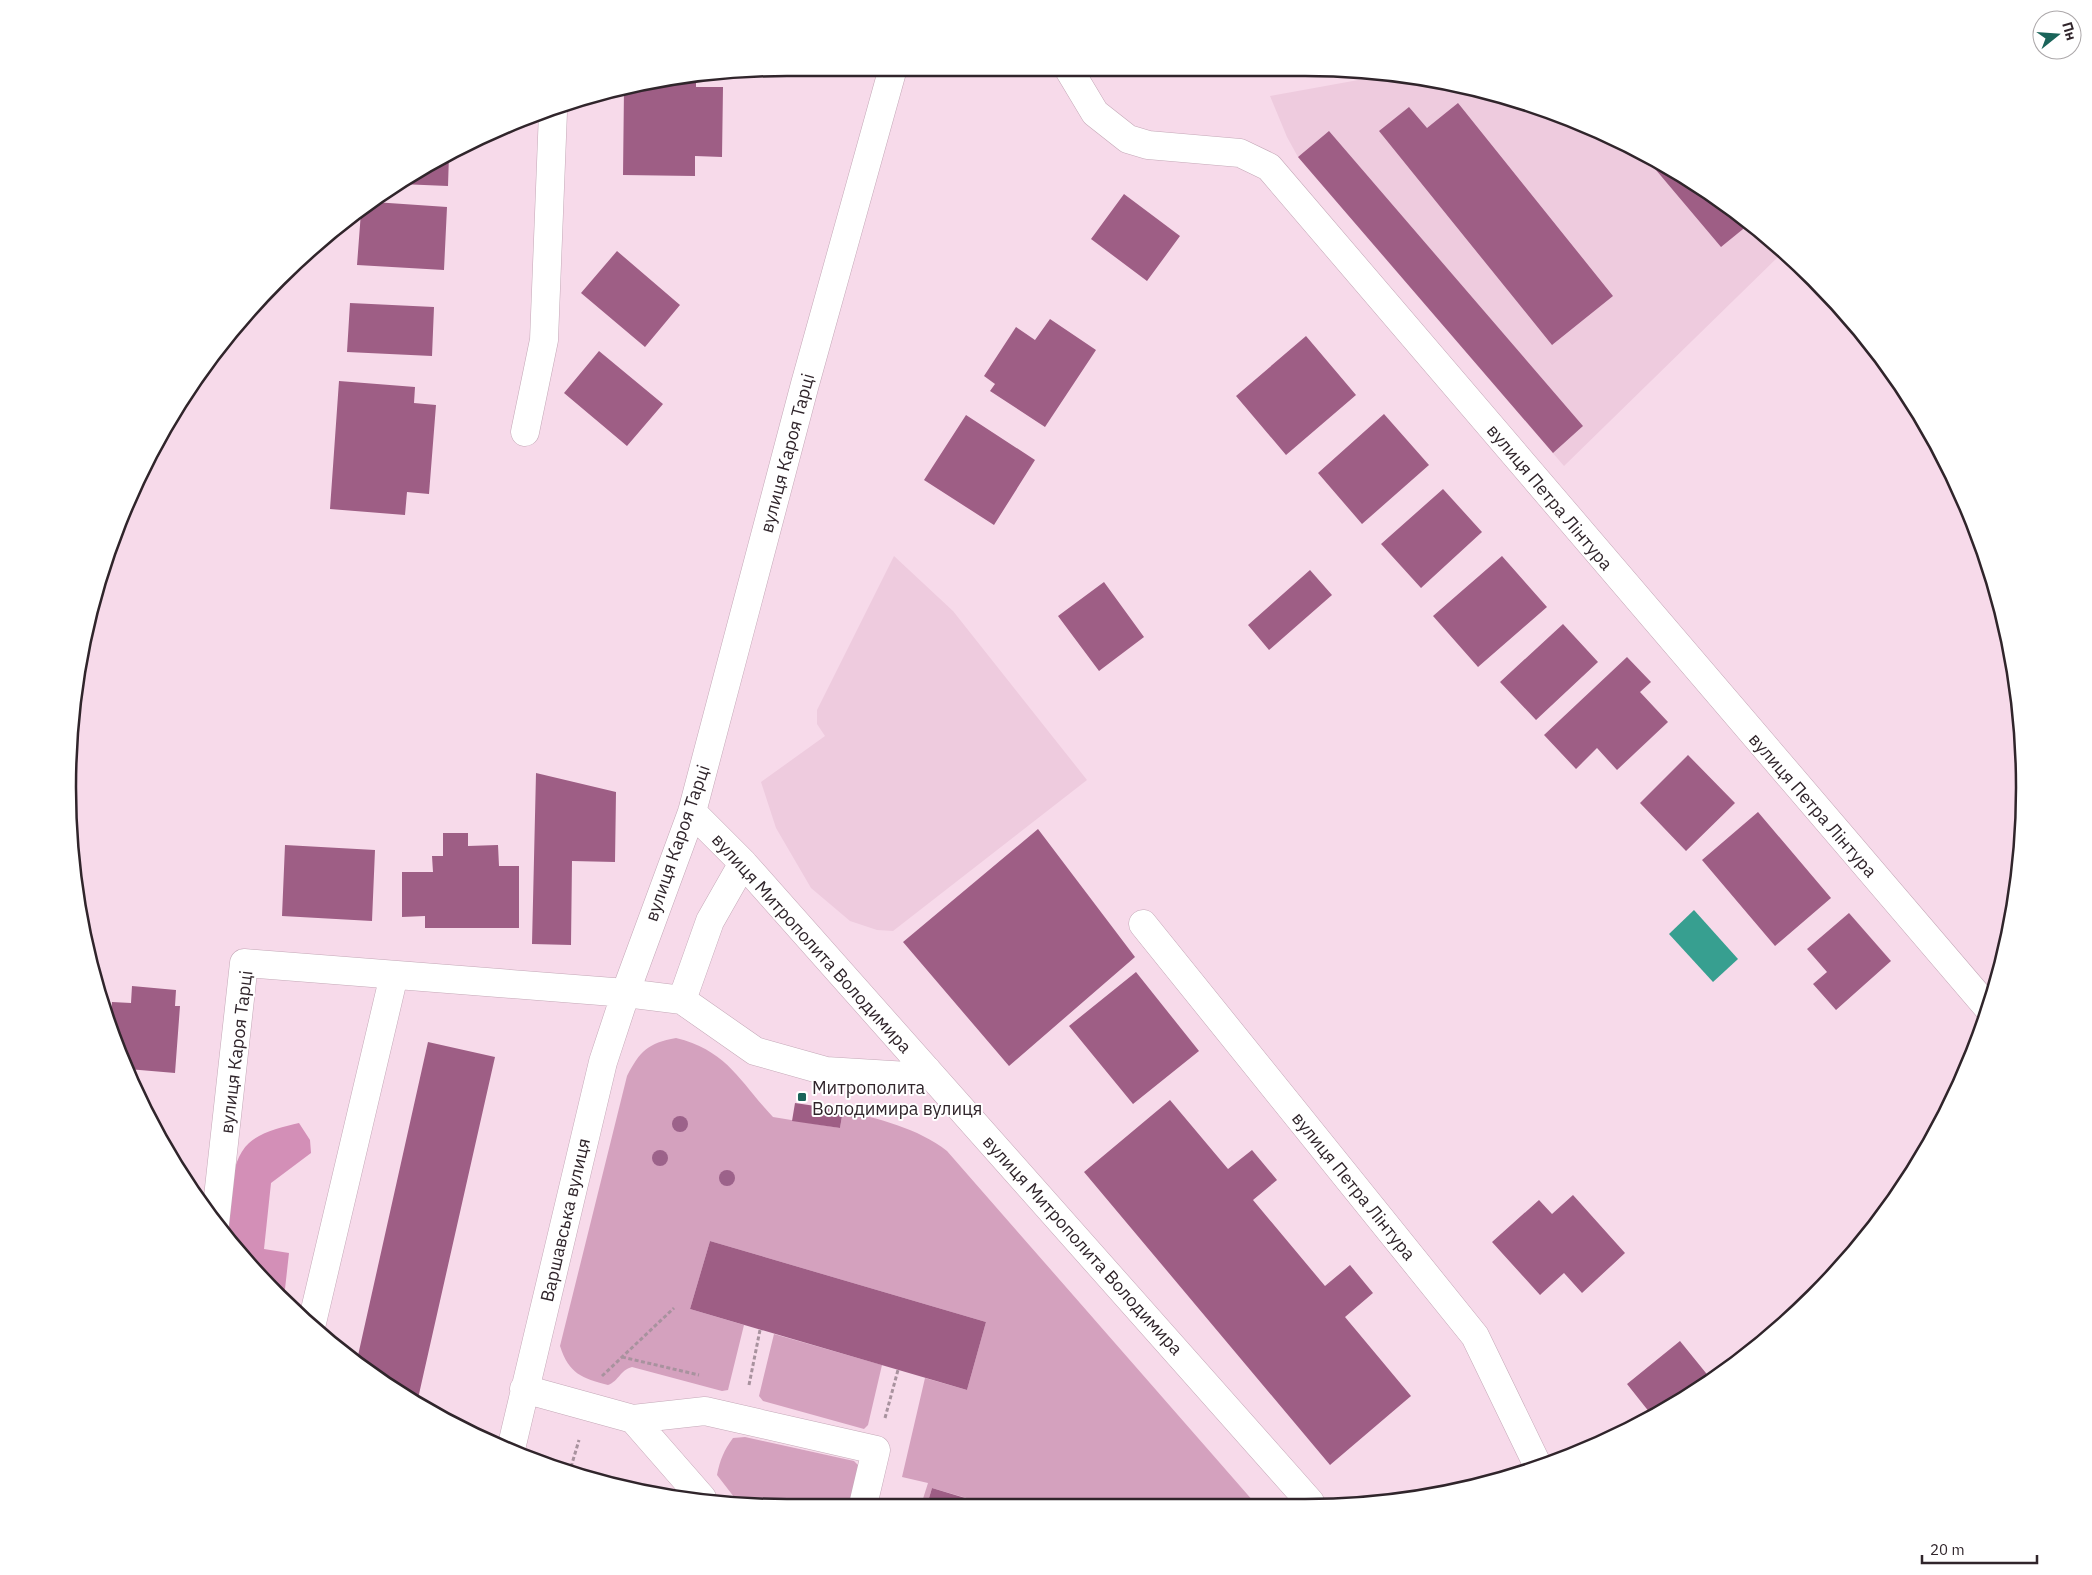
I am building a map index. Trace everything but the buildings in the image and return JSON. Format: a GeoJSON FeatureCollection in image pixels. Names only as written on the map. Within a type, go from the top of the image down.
{"type":"FeatureCollection","features":[{"type":"Feature","properties":{"kind":"street","name":"вулиця Кароя Тарці"},"geometry":{"type":"LineString","coordinates":[[216,1211],[244,963],[626,993],[692,812],[805,384],[891,76]]}},
{"type":"Feature","properties":{"kind":"street","name":"вулиця Петра Лінтура"},"geometry":{"type":"LineString","coordinates":[[1073,76],[1095,113],[1128,138],[1148,145],[1240,153],[1269,167],[1983,1002]]}},
{"type":"Feature","properties":{"kind":"street"},"geometry":{"type":"LineString","coordinates":[[525,432],[544,340],[553,116]]}},
{"type":"Feature","properties":{"kind":"street","name":"вулиця Митрополита Володимира"},"geometry":{"type":"LineString","coordinates":[[692,812],[743,864],[1307,1499]]}},
{"type":"Feature","properties":{"kind":"street"},"geometry":{"type":"LineString","coordinates":[[682,1000],[710,921],[743,864]]}},
{"type":"Feature","properties":{"kind":"street","name":"вулиця Петра Лінтура"},"geometry":{"type":"LineString","coordinates":[[1143,924],[1475,1336],[1536,1460]]}},
{"type":"Feature","properties":{"kind":"street"},"geometry":{"type":"LineString","coordinates":[[313,1317],[394,975]]}},
{"type":"Feature","properties":{"kind":"street"},"geometry":{"type":"LineString","coordinates":[[626,993],[682,1000],[755,1051],[826,1070],[908,1076],[927,1070]]}},
{"type":"Feature","properties":{"kind":"street","name":"Варшавська вулиця"},"geometry":{"type":"LineString","coordinates":[[512,1444],[602,1062],[626,993]]}},
{"type":"Feature","properties":{"kind":"street"},"geometry":{"type":"LineString","coordinates":[[524,1389],[633,1419],[705,1411],[876,1450],[864,1499]]}},
{"type":"Feature","properties":{"kind":"street"},"geometry":{"type":"LineString","coordinates":[[633,1419],[698,1493]]}},
{"type":"Feature","properties":{"kind":"path"},"geometry":{"type":"LineString","coordinates":[[741,1419],[760,1330]]}},
{"type":"Feature","properties":{"kind":"path"},"geometry":{"type":"LineString","coordinates":[[876,1450],[898,1370]]}},
{"type":"Feature","properties":{"kind":"shaded area"},"geometry":{"type":"Polygon","coordinates":[[[1363,79],[1397,82],[1489,100],[1577,130],[1660,172],[1700,196],[1737,223],[1778,257],[1564,466],[1298,157],[1287,137],[1270,96],[1363,79]]]}},
{"type":"Feature","properties":{"kind":"shaded area"},"geometry":{"type":"Polygon","coordinates":[[[894,556],[953,611],[1087,780],[893,931],[877,930],[850,921],[811,888],[776,828],[761,782],[825,736],[817,724],[817,710],[894,556]]]}},
{"type":"Feature","properties":{"kind":"shaded area"},"geometry":{"type":"Polygon","coordinates":[[[1694,910],[1738,959],[1713,982],[1669,934],[1694,910]]]}},
{"type":"Feature","properties":{"kind":"shaded area"},"geometry":{"type":"Polygon","coordinates":[[[676,1038],[694,1044],[721,1059],[773,1117],[840,1128],[843,1110],[911,1130],[947,1151],[1251,1499],[970,1499],[932,1488],[929,1499],[923,1499],[928,1483],[902,1477],[925,1378],[967,1390],[986,1322],[710,1241],[690,1309],[744,1325],[728,1390],[722,1391],[632,1367],[628,1368],[608,1385],[584,1377],[572,1369],[560,1346],[627,1076],[641,1054],[652,1046],[676,1038]]]}},
{"type":"Feature","properties":{"kind":"shaded area"},"geometry":{"type":"Polygon","coordinates":[[[299,1123],[310,1140],[311,1153],[271,1183],[264,1249],[289,1253],[285,1290],[229,1227],[233,1174],[242,1152],[254,1139],[266,1132],[299,1123]]]}},
{"type":"Feature","properties":{"kind":"shaded area"},"geometry":{"type":"Polygon","coordinates":[[[774,1334],[882,1365],[868,1425],[864,1429],[763,1401],[759,1396],[774,1334]]]}},
{"type":"Feature","properties":{"kind":"shaded area"},"geometry":{"type":"Polygon","coordinates":[[[745,1437],[854,1461],[859,1466],[855,1499],[734,1496],[717,1475],[723,1455],[733,1438],[745,1437]]]}},
{"type":"Feature","properties":{"kind":"place","name":"Митрополита Володимира вулиця"},"geometry":{"type":"Point","coordinates":[802,1097]}}]}
